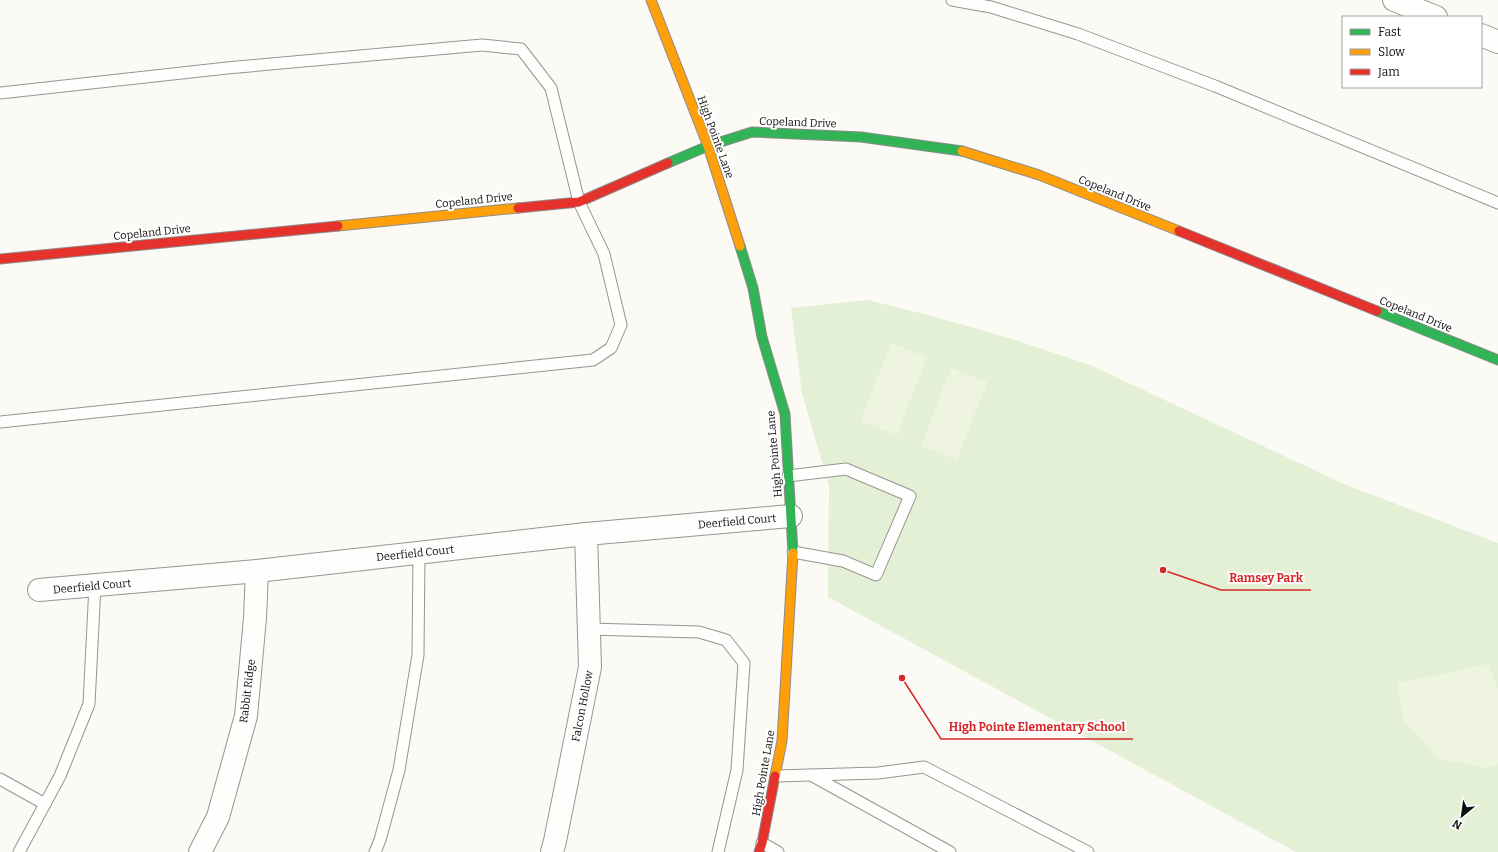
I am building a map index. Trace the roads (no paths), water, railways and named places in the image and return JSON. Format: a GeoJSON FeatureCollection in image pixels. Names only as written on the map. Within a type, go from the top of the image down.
{"type":"FeatureCollection","features":[{"type":"Feature","properties":{"kind":"street","name":"High Pointe Lane"},"geometry":{"type":"LineString","coordinates":[[651,0],[708,146],[753,288],[762,337],[785,414],[793,552],[782,741],[761,848]]}},
{"type":"Feature","properties":{"kind":"street"},"geometry":{"type":"LineString","coordinates":[[1394,0],[1434,16]]}},
{"type":"Feature","properties":{"kind":"street"},"geometry":{"type":"LineString","coordinates":[[1482,35],[1498,42]]}},
{"type":"Feature","properties":{"kind":"street","name":"Copeland Drive"},"geometry":{"type":"LineString","coordinates":[[0,260],[580,202],[708,146],[752,132],[862,137],[962,151],[1039,176],[1498,360]]}},
{"type":"Feature","properties":{"kind":"street","name":"Deerfield Court"},"geometry":{"type":"LineString","coordinates":[[38,590],[257,571],[586,534],[791,516]]}},
{"type":"Feature","properties":{"kind":"street","name":"Falcon Hollow"},"geometry":{"type":"LineString","coordinates":[[552,852],[590,667],[586,534]]}},
{"type":"Feature","properties":{"kind":"street","name":"Rabbit Ridge"},"geometry":{"type":"LineString","coordinates":[[200,852],[218,817],[246,716],[255,618],[257,571]]}},
{"type":"Feature","properties":{"kind":"lane"},"geometry":{"type":"LineString","coordinates":[[952,0],[991,7],[1085,37],[1222,89],[1498,203]]}},
{"type":"Feature","properties":{"kind":"lane"},"geometry":{"type":"LineString","coordinates":[[0,93],[227,68],[482,45],[521,49],[550,88],[580,202],[604,254],[621,324],[611,348],[593,360],[0,422]]}},
{"type":"Feature","properties":{"kind":"lane"},"geometry":{"type":"LineString","coordinates":[[788,476],[846,469],[910,496],[876,575],[843,561],[793,552]]}},
{"type":"Feature","properties":{"kind":"lane"},"geometry":{"type":"LineString","coordinates":[[375,852],[380,840],[399,770],[418,655],[419,552]]}},
{"type":"Feature","properties":{"kind":"lane"},"geometry":{"type":"LineString","coordinates":[[19,852],[60,776],[90,704],[95,585]]}},
{"type":"Feature","properties":{"kind":"lane"},"geometry":{"type":"LineString","coordinates":[[589,629],[700,632],[726,640],[744,663],[737,770],[718,852]]}},
{"type":"Feature","properties":{"kind":"lane"},"geometry":{"type":"LineString","coordinates":[[776,776],[878,773],[924,767],[1088,852]]}},
{"type":"Feature","properties":{"kind":"lane"},"geometry":{"type":"LineString","coordinates":[[811,775],[950,852]]}},
{"type":"Feature","properties":{"kind":"lane"},"geometry":{"type":"LineString","coordinates":[[0,779],[45,804]]}},
{"type":"Feature","properties":{"kind":"lane"},"geometry":{"type":"LineString","coordinates":[[761,848],[778,852]]}},
{"type":"Feature","properties":{"kind":"place","name":"Ramsey Park"},"geometry":{"type":"Point","coordinates":[1163,570]}},
{"type":"Feature","properties":{"kind":"place","name":"High Pointe Elementary School"},"geometry":{"type":"Point","coordinates":[902,678]}}]}
